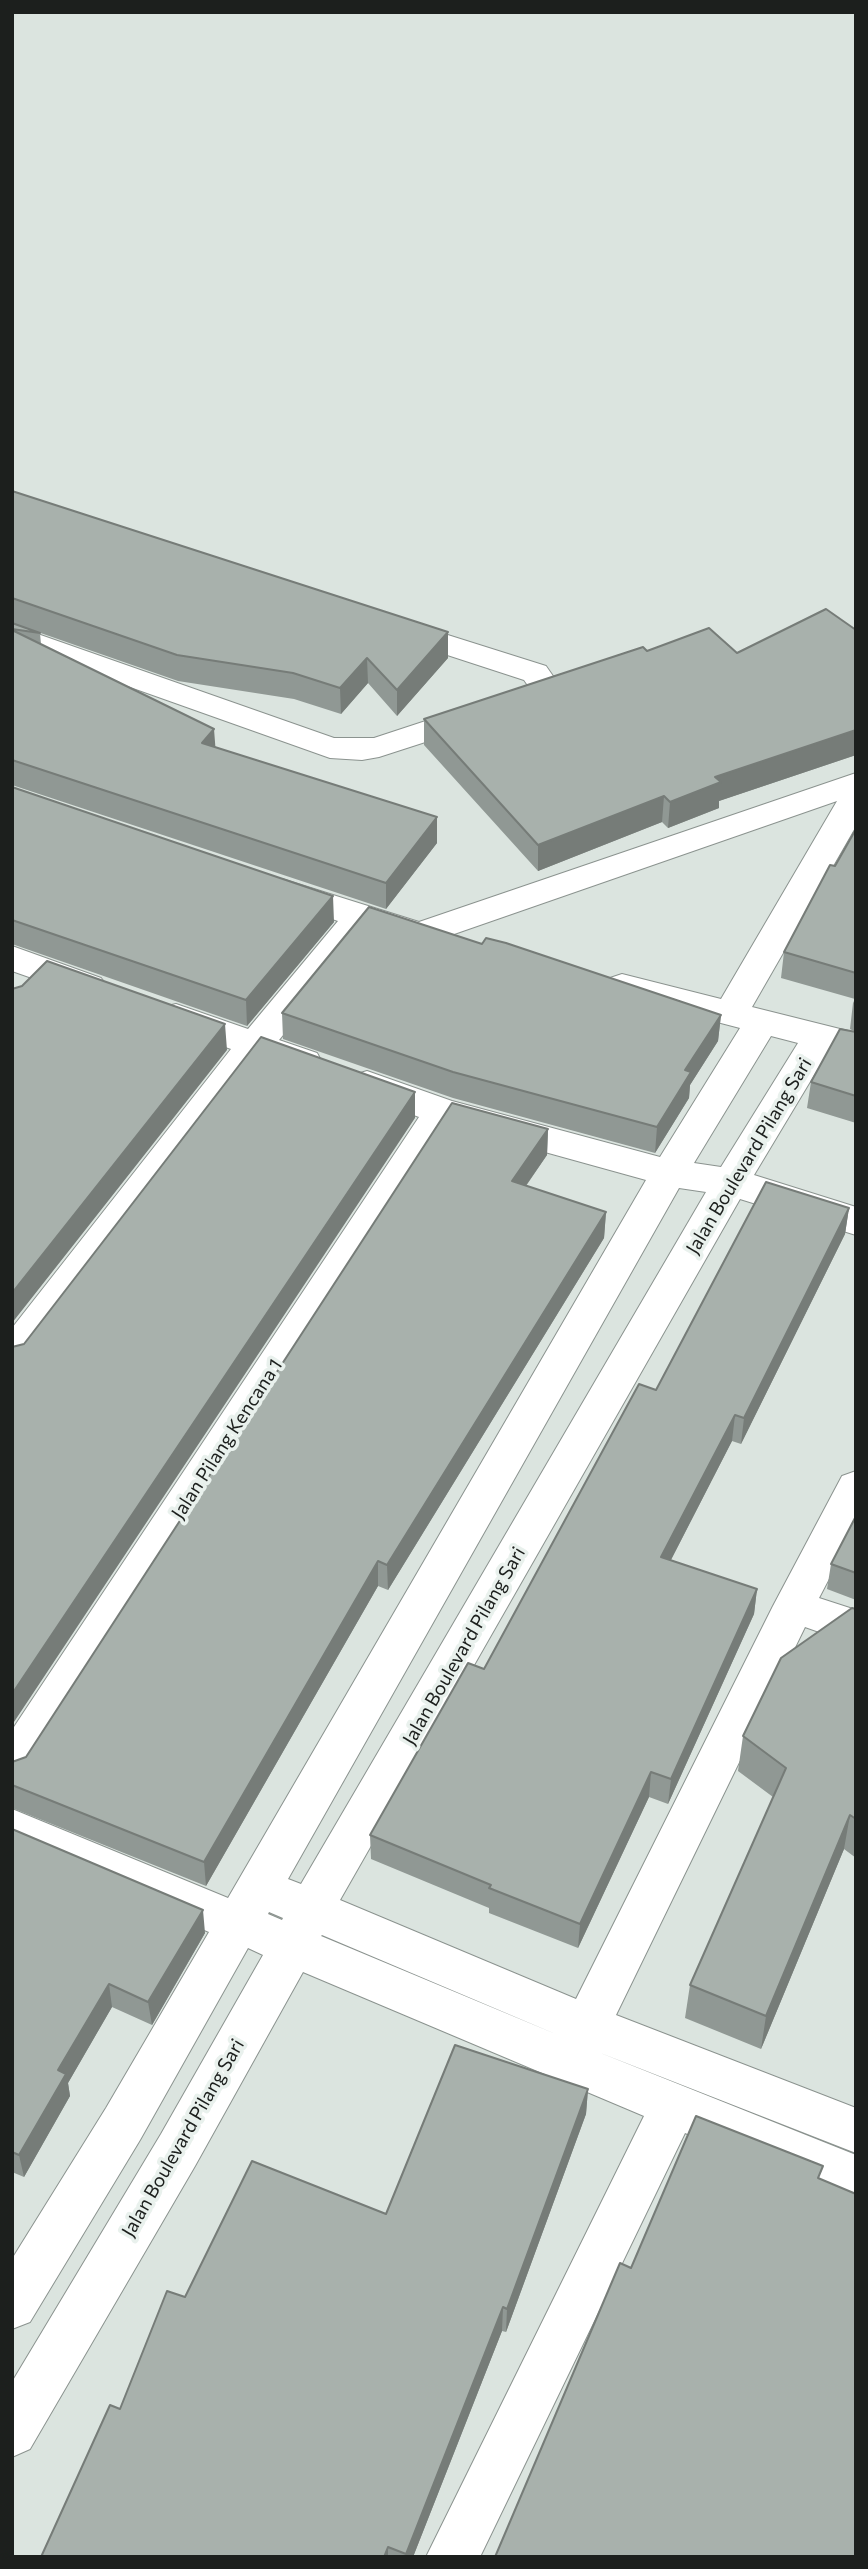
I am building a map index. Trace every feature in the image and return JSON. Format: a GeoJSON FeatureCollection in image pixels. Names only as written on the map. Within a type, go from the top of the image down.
{"type":"FeatureCollection","features":[{"type":"Feature","properties":{"kind":"street"},"geometry":{"type":"LineString","coordinates":[[12,635],[345,750],[379,747],[541,694],[546,690],[535,673],[365,618]]}},
{"type":"Feature","properties":{"kind":"street"},"geometry":{"type":"LineString","coordinates":[[422,933],[856,783]]}},
{"type":"Feature","properties":{"kind":"street"},"geometry":{"type":"LineString","coordinates":[[12,2305],[123,2124],[668,1173],[856,797]]}},
{"type":"Feature","properties":{"kind":"street"},"geometry":{"type":"LineString","coordinates":[[258,882],[361,918],[475,947]]}},
{"type":"Feature","properties":{"kind":"street"},"geometry":{"type":"LineString","coordinates":[[13,1355],[255,1044],[361,918]]}},
{"type":"Feature","properties":{"kind":"street"},"geometry":{"type":"LineString","coordinates":[[25,974],[136,1002],[442,1111],[668,1173],[731,1182],[856,1221]]}},
{"type":"Feature","properties":{"kind":"street","name":"Jalan Boulevard Pilang Sari"},"geometry":{"type":"LineString","coordinates":[[12,2431],[178,2150],[302,1928],[731,1182],[837,1041],[596,979]]}},
{"type":"Feature","properties":{"kind":"street","name":"Jalan Pilang Kencana 1"},"geometry":{"type":"LineString","coordinates":[[12,1767],[442,1111]]}},
{"type":"Feature","properties":{"kind":"street"},"geometry":{"type":"LineString","coordinates":[[496,1477],[550,1496]]}},
{"type":"Feature","properties":{"kind":"street"},"geometry":{"type":"LineString","coordinates":[[578,2043],[794,1606],[856,1487]]}},
{"type":"Feature","properties":{"kind":"street"},"geometry":{"type":"LineString","coordinates":[[794,1606],[856,1628]]}},
{"type":"Feature","properties":{"kind":"street"},"geometry":{"type":"LineString","coordinates":[[12,1828],[248,1906],[789,2128],[856,2178]]}},
{"type":"Feature","properties":{"kind":"street"},"geometry":{"type":"LineString","coordinates":[[578,2043],[674,2106],[789,2128],[856,2131]]}},
{"type":"Feature","properties":{"kind":"street"},"geometry":{"type":"LineString","coordinates":[[452,2557],[674,2106]]}},
{"type":"Feature","properties":{"kind":"building"},"geometry":{"type":"Polygon","coordinates":[[[12,491],[448,632],[397,690],[367,658],[340,688],[293,673],[177,655],[12,598],[12,491]]]}},
{"type":"Feature","properties":{"kind":"building"},"geometry":{"type":"Polygon","coordinates":[[[826,609],[856,630],[856,730],[715,777],[721,782],[670,802],[664,796],[538,845],[424,719],[643,647],[647,651],[709,628],[737,653],[826,609]]]}},
{"type":"Feature","properties":{"kind":"building"},"geometry":{"type":"Polygon","coordinates":[[[12,623],[40,633],[12,629],[12,623]]]}},
{"type":"Feature","properties":{"kind":"building"},"geometry":{"type":"Polygon","coordinates":[[[12,630],[214,729],[202,743],[437,817],[386,883],[12,760],[12,630]]]}},
{"type":"Feature","properties":{"kind":"building"},"geometry":{"type":"Polygon","coordinates":[[[12,787],[333,896],[246,1000],[12,920],[12,787]]]}},
{"type":"Feature","properties":{"kind":"building"},"geometry":{"type":"Polygon","coordinates":[[[856,829],[856,973],[784,952],[830,865],[835,866],[856,829]]]}},
{"type":"Feature","properties":{"kind":"building"},"geometry":{"type":"Polygon","coordinates":[[[369,907],[482,944],[486,938],[506,943],[721,1015],[685,1070],[691,1072],[657,1127],[453,1072],[282,1013],[369,907]]]}},
{"type":"Feature","properties":{"kind":"building"},"geometry":{"type":"Polygon","coordinates":[[[47,961],[225,1024],[12,1293],[12,989],[22,986],[47,961]]]}},
{"type":"Feature","properties":{"kind":"building"},"geometry":{"type":"Polygon","coordinates":[[[840,1029],[856,1032],[856,1096],[811,1082],[840,1029]]]}},
{"type":"Feature","properties":{"kind":"building"},"geometry":{"type":"Polygon","coordinates":[[[261,1037],[415,1092],[12,1694],[12,1347],[24,1344],[261,1037]]]}},
{"type":"Feature","properties":{"kind":"building"},"geometry":{"type":"Polygon","coordinates":[[[452,1103],[548,1129],[512,1181],[606,1212],[387,1565],[378,1561],[204,1862],[12,1785],[12,1762],[26,1757],[452,1103]]]}},
{"type":"Feature","properties":{"kind":"building"},"geometry":{"type":"Polygon","coordinates":[[[766,1182],[849,1208],[744,1418],[735,1415],[661,1557],[757,1589],[671,1779],[651,1772],[580,1924],[489,1888],[491,1885],[370,1835],[468,1663],[484,1669],[639,1384],[656,1390],[766,1182]]]}},
{"type":"Feature","properties":{"kind":"building"},"geometry":{"type":"Polygon","coordinates":[[[856,1516],[856,1573],[831,1564],[856,1516]]]}},
{"type":"Feature","properties":{"kind":"building"},"geometry":{"type":"Polygon","coordinates":[[[852,1608],[856,1609],[856,1819],[850,1815],[766,2016],[690,1985],[786,1768],[743,1736],[781,1658],[852,1608]]]}},
{"type":"Feature","properties":{"kind":"building"},"geometry":{"type":"Polygon","coordinates":[[[12,1829],[203,1910],[148,2002],[109,1984],[58,2070],[66,2074],[19,2155],[12,2152],[12,1829]]]}},
{"type":"Feature","properties":{"kind":"building"},"geometry":{"type":"Polygon","coordinates":[[[455,2045],[588,2089],[507,2309],[503,2307],[406,2554],[388,2547],[384,2557],[41,2557],[110,2405],[120,2409],[167,2291],[185,2297],[252,2161],[386,2214],[455,2045]]]}},
{"type":"Feature","properties":{"kind":"building"},"geometry":{"type":"Polygon","coordinates":[[[696,2116],[823,2166],[818,2178],[856,2194],[856,2557],[495,2557],[620,2263],[631,2268],[696,2116]]]}}]}
